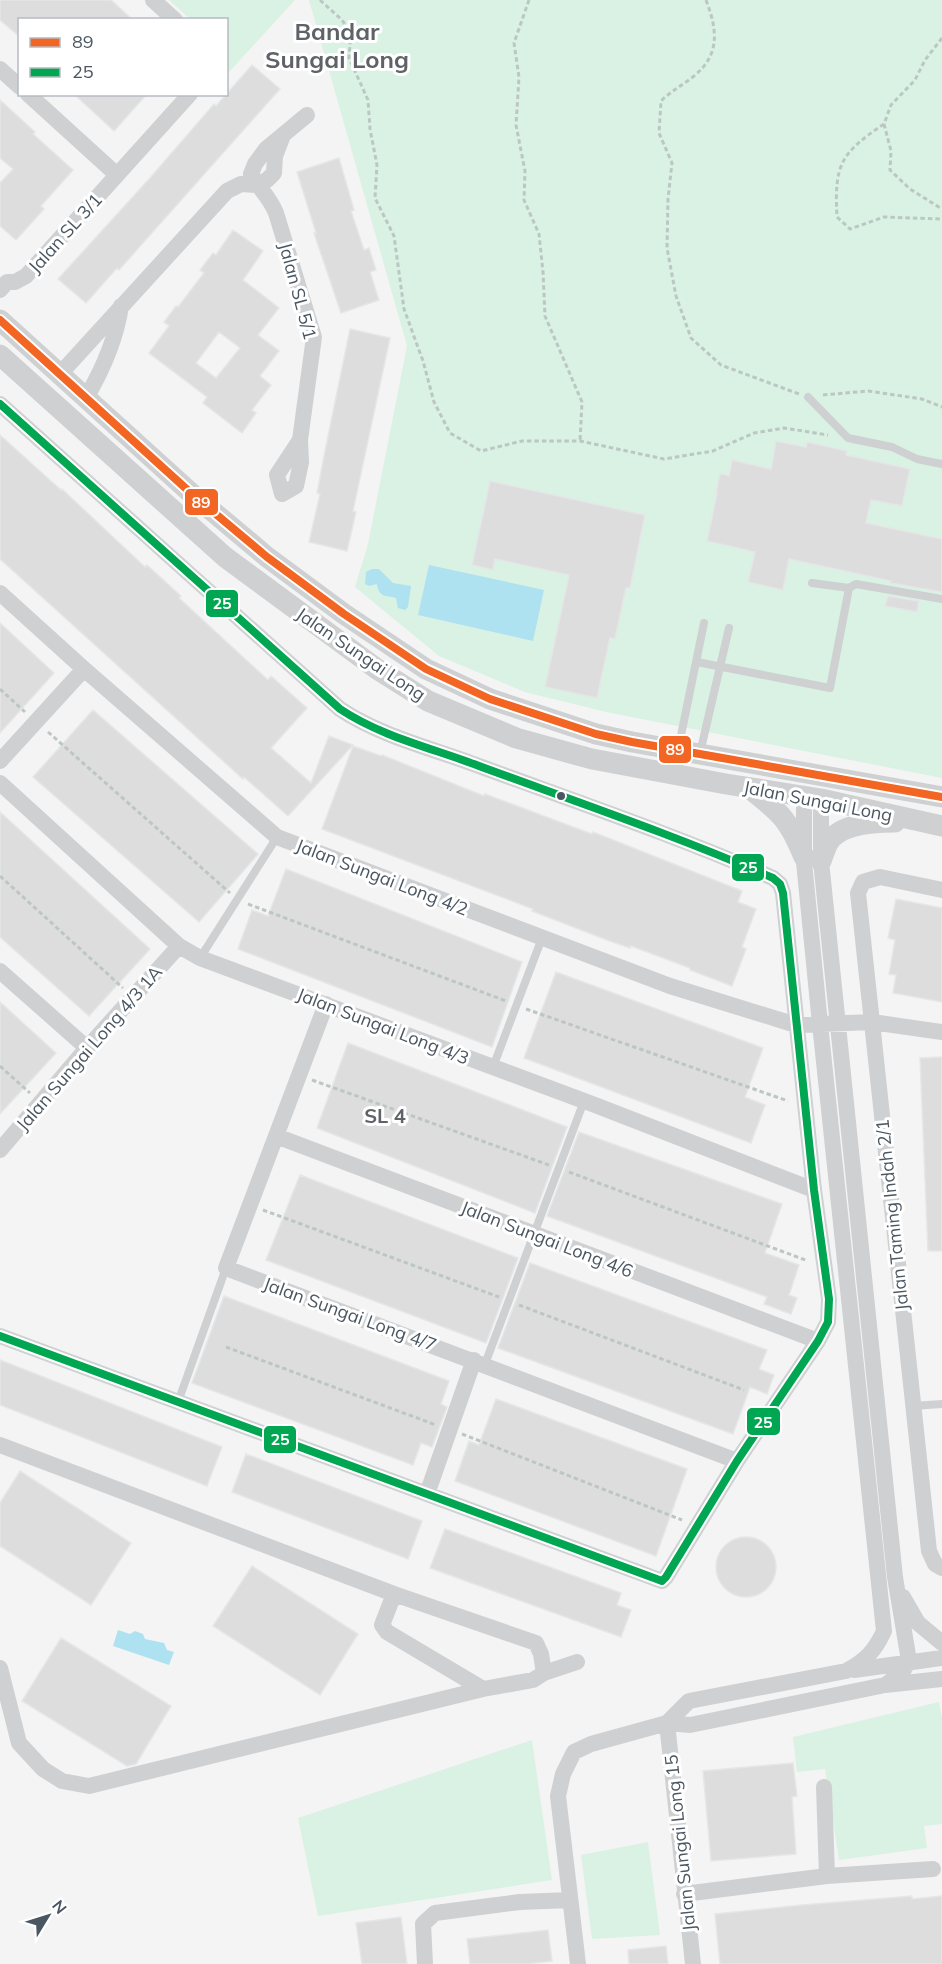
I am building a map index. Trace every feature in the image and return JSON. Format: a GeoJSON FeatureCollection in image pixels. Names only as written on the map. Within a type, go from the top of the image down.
{"type":"FeatureCollection","features":[{"type":"Feature","properties":{"kind":"street"},"geometry":{"type":"LineString","coordinates":[[153,0],[173,18]]}},
{"type":"Feature","properties":{"kind":"street"},"geometry":{"type":"LineString","coordinates":[[0,69],[18,85]]}},
{"type":"Feature","properties":{"kind":"street"},"geometry":{"type":"LineString","coordinates":[[30,96],[117,175]]}},
{"type":"Feature","properties":{"kind":"street","name":"Jalan SL 3/1"},"geometry":{"type":"LineString","coordinates":[[2,283],[15,282],[26,276],[188,96]]}},
{"type":"Feature","properties":{"kind":"street"},"geometry":{"type":"LineString","coordinates":[[60,374],[227,191],[241,184],[256,184],[251,174],[266,149],[307,115]]}},
{"type":"Feature","properties":{"kind":"street","name":"Jalan SL 5/1"},"geometry":{"type":"LineString","coordinates":[[256,184],[269,198],[276,213],[314,337],[300,440]]}},
{"type":"Feature","properties":{"kind":"street"},"geometry":{"type":"LineString","coordinates":[[86,398],[100,374],[118,330],[121,306]]}},
{"type":"Feature","properties":{"kind":"street","name":"Jalan Sungai Long"},"geometry":{"type":"LineString","coordinates":[[0,320],[192,494],[267,558],[344,614],[426,669],[490,699],[596,734],[809,788],[942,826]]}},
{"type":"Feature","properties":{"kind":"street","name":"Jalan Sungai Long"},"geometry":{"type":"LineString","coordinates":[[0,356],[225,557],[377,669],[428,701],[516,738],[592,759],[748,787],[809,788],[843,778],[942,797]]}},
{"type":"Feature","properties":{"kind":"street"},"geometry":{"type":"LineString","coordinates":[[0,404],[324,694],[358,721],[375,730],[468,761],[720,855],[780,884],[783,893],[814,1190],[829,1299],[828,1322],[818,1341],[737,1461],[662,1581],[0,1336]]}},
{"type":"Feature","properties":{"kind":"street","name":"Jalan Sungai Long 4/2"},"geometry":{"type":"LineString","coordinates":[[0,593],[277,837],[670,986],[796,1025],[872,1022],[942,1032]]}},
{"type":"Feature","properties":{"kind":"street"},"geometry":{"type":"LineString","coordinates":[[0,761],[84,669]]}},
{"type":"Feature","properties":{"kind":"street"},"geometry":{"type":"LineString","coordinates":[[660,771],[688,756],[696,773],[706,780]]}},
{"type":"Feature","properties":{"kind":"street","name":"Jalan Sungai Long 4/3"},"geometry":{"type":"LineString","coordinates":[[0,783],[179,946],[200,958],[584,1101],[814,1190]]}},
{"type":"Feature","properties":{"kind":"street"},"geometry":{"type":"LineString","coordinates":[[748,787],[778,811],[813,859],[838,1022],[896,1577],[900,1666],[885,1685]]}},
{"type":"Feature","properties":{"kind":"street"},"geometry":{"type":"LineString","coordinates":[[809,788],[820,1023],[884,1631],[900,1666],[918,1680]]}},
{"type":"Feature","properties":{"kind":"street"},"geometry":{"type":"LineString","coordinates":[[813,859],[829,841],[846,828],[882,822],[920,821]]}},
{"type":"Feature","properties":{"kind":"street","name":"Jalan Taming Indah 2/1"},"geometry":{"type":"LineString","coordinates":[[939,1566],[929,1551],[858,893],[863,882],[880,877],[942,890]]}},
{"type":"Feature","properties":{"kind":"street","name":"Jalan Sungai Long 4/3 1A"},"geometry":{"type":"LineString","coordinates":[[0,1150],[87,1048],[179,946]]}},
{"type":"Feature","properties":{"kind":"street"},"geometry":{"type":"LineString","coordinates":[[0,971],[87,1048]]}},
{"type":"Feature","properties":{"kind":"street"},"geometry":{"type":"LineString","coordinates":[[226,1268],[326,1005]]}},
{"type":"Feature","properties":{"kind":"street","name":"Jalan Sungai Long 4/6"},"geometry":{"type":"LineString","coordinates":[[276,1136],[818,1341]]}},
{"type":"Feature","properties":{"kind":"street","name":"Jalan Sungai Long 4/7"},"geometry":{"type":"LineString","coordinates":[[226,1268],[480,1362],[737,1461]]}},
{"type":"Feature","properties":{"kind":"street"},"geometry":{"type":"LineString","coordinates":[[427,1494],[480,1362]]}},
{"type":"Feature","properties":{"kind":"street"},"geometry":{"type":"LineString","coordinates":[[0,1445],[394,1594],[536,1643],[542,1654],[544,1673]]}},
{"type":"Feature","properties":{"kind":"street"},"geometry":{"type":"LineString","coordinates":[[896,1577],[911,1614],[942,1643]]}},
{"type":"Feature","properties":{"kind":"street"},"geometry":{"type":"LineString","coordinates":[[394,1594],[382,1625],[387,1632],[483,1689]]}},
{"type":"Feature","properties":{"kind":"street"},"geometry":{"type":"LineString","coordinates":[[846,1671],[863,1662],[871,1654],[884,1631]]}},
{"type":"Feature","properties":{"kind":"street"},"geometry":{"type":"LineString","coordinates":[[667,1723],[689,1701],[846,1671],[900,1666],[942,1658]]}},
{"type":"Feature","properties":{"kind":"street"},"geometry":{"type":"LineString","coordinates":[[0,1668],[20,1743],[43,1769],[62,1781],[89,1786],[483,1689],[533,1680],[544,1673],[578,1662]]}},
{"type":"Feature","properties":{"kind":"street"},"geometry":{"type":"LineString","coordinates":[[578,1964],[558,1796],[563,1774],[574,1752],[591,1744],[667,1723],[690,1725],[885,1685],[942,1678]]}},
{"type":"Feature","properties":{"kind":"street","name":"Jalan Sungai Long 15"},"geometry":{"type":"LineString","coordinates":[[667,1723],[693,1964]]}},
{"type":"Feature","properties":{"kind":"street"},"geometry":{"type":"LineString","coordinates":[[824,1787],[827,1876]]}},
{"type":"Feature","properties":{"kind":"street"},"geometry":{"type":"LineString","coordinates":[[684,1894],[827,1876],[933,1869]]}},
{"type":"Feature","properties":{"kind":"street"},"geometry":{"type":"LineString","coordinates":[[425,1964],[423,1924],[435,1913],[520,1902],[570,1900]]}},
{"type":"Feature","properties":{"kind":"lane"},"geometry":{"type":"LineString","coordinates":[[808,397],[848,438],[892,447],[917,459],[942,464]]}},
{"type":"Feature","properties":{"kind":"lane"},"geometry":{"type":"LineString","coordinates":[[812,583],[849,588],[856,584],[942,599]]}},
{"type":"Feature","properties":{"kind":"lane"},"geometry":{"type":"LineString","coordinates":[[697,663],[830,688],[849,588]]}},
{"type":"Feature","properties":{"kind":"lane"},"geometry":{"type":"LineString","coordinates":[[688,756],[697,663],[704,623]]}},
{"type":"Feature","properties":{"kind":"lane"},"geometry":{"type":"LineString","coordinates":[[688,756],[721,667],[729,628]]}},
{"type":"Feature","properties":{"kind":"lane"},"geometry":{"type":"LineString","coordinates":[[200,958],[277,837]]}},
{"type":"Feature","properties":{"kind":"lane"},"geometry":{"type":"LineString","coordinates":[[493,1067],[542,938]]}},
{"type":"Feature","properties":{"kind":"lane"},"geometry":{"type":"LineString","coordinates":[[480,1362],[534,1235],[584,1101]]}},
{"type":"Feature","properties":{"kind":"lane"},"geometry":{"type":"LineString","coordinates":[[178,1402],[226,1268]]}},
{"type":"Feature","properties":{"kind":"lane"},"geometry":{"type":"LineString","coordinates":[[913,1406],[942,1404]]}},
{"type":"Feature","properties":{"kind":"path"},"geometry":{"type":"LineString","coordinates":[[320,0],[351,32],[349,58],[368,100],[370,129],[377,165],[375,198],[394,236],[404,309],[423,362],[434,402],[450,433],[481,451],[522,441],[580,441],[664,459],[713,451],[754,433],[783,428],[848,438]]}},
{"type":"Feature","properties":{"kind":"path"},"geometry":{"type":"LineString","coordinates":[[529,0],[514,43],[519,77],[516,125],[525,171],[524,201],[539,234],[545,316],[582,402],[580,441]]}},
{"type":"Feature","properties":{"kind":"path"},"geometry":{"type":"LineString","coordinates":[[706,0],[715,25],[712,56],[695,76],[675,88],[660,101],[659,133],[672,163],[668,199],[667,248],[676,296],[691,338],[721,364],[808,397],[868,391],[922,399],[942,407]]}},
{"type":"Feature","properties":{"kind":"path"},"geometry":{"type":"LineString","coordinates":[[942,38],[925,60],[915,80],[891,105],[884,124],[891,151],[890,170],[910,189],[942,209]]}},
{"type":"Feature","properties":{"kind":"path"},"geometry":{"type":"LineString","coordinates":[[884,124],[857,142],[842,162],[836,194],[837,217],[850,229],[884,217],[942,219]]}},
{"type":"Feature","properties":{"kind":"path"},"geometry":{"type":"LineString","coordinates":[[0,689],[237,900],[517,1005],[790,1102]]}},
{"type":"Feature","properties":{"kind":"path"},"geometry":{"type":"LineString","coordinates":[[0,876],[133,997]]}},
{"type":"Feature","properties":{"kind":"path"},"geometry":{"type":"LineString","coordinates":[[0,1066],[40,1102]]}},
{"type":"Feature","properties":{"kind":"green space"},"geometry":{"type":"Polygon","coordinates":[[[169,0],[295,0],[229,72],[228,18],[189,18],[169,0]]]}},
{"type":"Feature","properties":{"kind":"green space"},"geometry":{"type":"Polygon","coordinates":[[[309,0],[942,0],[942,778],[606,712],[525,692],[439,656],[355,587],[368,544],[407,346],[309,0]]]}},
{"type":"Feature","properties":{"kind":"green space"},"geometry":{"type":"Polygon","coordinates":[[[939,1702],[942,1718],[942,1824],[924,1826],[927,1848],[839,1860],[825,1769],[797,1772],[793,1737],[939,1702]]]}},
{"type":"Feature","properties":{"kind":"green space"},"geometry":{"type":"Polygon","coordinates":[[[532,1740],[552,1880],[318,1916],[298,1818],[532,1740]]]}},
{"type":"Feature","properties":{"kind":"green space"},"geometry":{"type":"Polygon","coordinates":[[[648,1842],[660,1935],[592,1939],[581,1855],[648,1842]]]}},
{"type":"Feature","properties":{"kind":"water"},"geometry":{"type":"Polygon","coordinates":[[[429,565],[544,590],[533,641],[418,615],[429,565]]]}},
{"type":"Feature","properties":{"kind":"water"},"geometry":{"type":"Polygon","coordinates":[[[379,569],[393,583],[411,586],[408,607],[405,610],[398,608],[396,598],[381,594],[377,584],[369,586],[365,584],[366,572],[379,569]]]}},
{"type":"Feature","properties":{"kind":"water"},"geometry":{"type":"Polygon","coordinates":[[[118,1630],[130,1634],[135,1631],[143,1634],[145,1639],[164,1643],[167,1650],[174,1652],[169,1665],[113,1646],[118,1630]]]}},
{"type":"Feature","properties":{"kind":"building"},"geometry":{"type":"Polygon","coordinates":[[[0,0],[111,0],[131,18],[18,18],[18,35],[0,20],[0,0]]]}},
{"type":"Feature","properties":{"kind":"building"},"geometry":{"type":"Polygon","coordinates":[[[252,65],[280,89],[119,270],[117,268],[86,303],[58,279],[214,104],[216,106],[225,96],[228,96],[228,92],[252,65]]]}},
{"type":"Feature","properties":{"kind":"building"},"geometry":{"type":"Polygon","coordinates":[[[76,96],[145,96],[114,131],[76,96]]]}},
{"type":"Feature","properties":{"kind":"building"},"geometry":{"type":"Polygon","coordinates":[[[0,100],[73,170],[41,206],[44,209],[16,240],[0,226],[0,183],[13,169],[0,158],[0,100]]]}},
{"type":"Feature","properties":{"kind":"building"},"geometry":{"type":"Polygon","coordinates":[[[339,158],[354,210],[351,211],[364,250],[369,248],[376,270],[370,272],[379,300],[341,313],[314,233],[316,233],[297,172],[339,158]]]}},
{"type":"Feature","properties":{"kind":"building"},"geometry":{"type":"Polygon","coordinates":[[[233,230],[263,251],[243,280],[279,308],[258,335],[279,351],[260,376],[271,385],[252,410],[256,413],[242,433],[203,403],[207,397],[149,353],[169,326],[164,322],[204,273],[200,270],[213,253],[216,255],[233,230]],[[219,332],[196,363],[216,378],[240,348],[219,332]]]}},
{"type":"Feature","properties":{"kind":"building"},"geometry":{"type":"Polygon","coordinates":[[[350,329],[390,338],[353,511],[356,512],[347,551],[309,542],[350,329]]]}},
{"type":"Feature","properties":{"kind":"building"},"geometry":{"type":"Polygon","coordinates":[[[0,435],[62,489],[145,567],[147,565],[181,596],[179,598],[268,680],[271,676],[307,708],[271,748],[311,783],[329,736],[353,745],[288,816],[244,777],[243,779],[0,559],[0,435]]]}},
{"type":"Feature","properties":{"kind":"building"},"geometry":{"type":"Polygon","coordinates":[[[776,441],[806,447],[807,442],[847,451],[846,455],[910,469],[902,506],[871,500],[866,523],[942,539],[942,592],[890,583],[891,581],[789,559],[783,590],[748,582],[755,552],[707,541],[716,493],[720,473],[729,476],[732,460],[771,469],[776,441]]]}},
{"type":"Feature","properties":{"kind":"building"},"geometry":{"type":"Polygon","coordinates":[[[490,481],[645,515],[630,588],[626,588],[615,639],[610,638],[597,698],[545,687],[569,575],[495,559],[493,570],[472,565],[490,481]]]}},
{"type":"Feature","properties":{"kind":"building"},"geometry":{"type":"Polygon","coordinates":[[[888,596],[919,601],[917,612],[885,606],[888,596]]]}},
{"type":"Feature","properties":{"kind":"building"},"geometry":{"type":"Polygon","coordinates":[[[0,623],[54,673],[0,733],[0,623]]]}},
{"type":"Feature","properties":{"kind":"building"},"geometry":{"type":"Polygon","coordinates":[[[93,710],[258,854],[199,922],[33,777],[93,710]]]}},
{"type":"Feature","properties":{"kind":"building"},"geometry":{"type":"Polygon","coordinates":[[[353,746],[382,755],[484,796],[485,794],[592,834],[593,832],[742,891],[738,902],[756,909],[742,947],[746,949],[732,986],[322,829],[353,746]]]}},
{"type":"Feature","properties":{"kind":"building"},"geometry":{"type":"Polygon","coordinates":[[[0,812],[150,949],[89,1016],[0,937],[0,812]]]}},
{"type":"Feature","properties":{"kind":"building"},"geometry":{"type":"Polygon","coordinates":[[[286,869],[522,962],[492,1047],[238,949],[252,910],[268,916],[286,869]]]}},
{"type":"Feature","properties":{"kind":"building"},"geometry":{"type":"Polygon","coordinates":[[[896,899],[942,908],[942,1002],[893,993],[896,975],[889,974],[895,940],[888,938],[896,899]]]}},
{"type":"Feature","properties":{"kind":"building"},"geometry":{"type":"Polygon","coordinates":[[[556,972],[763,1048],[745,1097],[765,1105],[751,1143],[524,1058],[556,972]]]}},
{"type":"Feature","properties":{"kind":"building"},"geometry":{"type":"Polygon","coordinates":[[[0,1002],[56,1053],[0,1114],[0,1002]]]}},
{"type":"Feature","properties":{"kind":"building"},"geometry":{"type":"Polygon","coordinates":[[[348,1043],[567,1127],[535,1213],[317,1128],[348,1043]]]}},
{"type":"Feature","properties":{"kind":"building"},"geometry":{"type":"Polygon","coordinates":[[[942,1057],[942,1251],[928,1251],[920,1058],[942,1057]]]}},
{"type":"Feature","properties":{"kind":"building"},"geometry":{"type":"Polygon","coordinates":[[[579,1132],[782,1204],[765,1253],[799,1265],[789,1295],[797,1298],[791,1314],[764,1304],[767,1297],[547,1216],[579,1132]]]}},
{"type":"Feature","properties":{"kind":"building"},"geometry":{"type":"Polygon","coordinates":[[[300,1175],[518,1258],[486,1343],[266,1260],[300,1175]]]}},
{"type":"Feature","properties":{"kind":"building"},"geometry":{"type":"Polygon","coordinates":[[[530,1263],[767,1350],[759,1369],[774,1375],[767,1394],[750,1387],[733,1434],[498,1348],[530,1263]]]}},
{"type":"Feature","properties":{"kind":"building"},"geometry":{"type":"Polygon","coordinates":[[[224,1296],[449,1381],[441,1404],[447,1407],[432,1447],[421,1443],[413,1465],[192,1383],[224,1296]]]}},
{"type":"Feature","properties":{"kind":"building"},"geometry":{"type":"Polygon","coordinates":[[[0,1360],[222,1447],[207,1486],[0,1405],[0,1360]]]}},
{"type":"Feature","properties":{"kind":"building"},"geometry":{"type":"Polygon","coordinates":[[[496,1399],[687,1469],[656,1556],[455,1481],[469,1441],[479,1445],[496,1399]]]}},
{"type":"Feature","properties":{"kind":"building"},"geometry":{"type":"Polygon","coordinates":[[[246,1454],[422,1521],[408,1559],[232,1492],[246,1454]]]}},
{"type":"Feature","properties":{"kind":"building"},"geometry":{"type":"Polygon","coordinates":[[[20,1471],[131,1543],[91,1605],[0,1546],[0,1503],[20,1471]]]}},
{"type":"Feature","properties":{"kind":"building"},"geometry":{"type":"Polygon","coordinates":[[[445,1529],[621,1593],[617,1605],[631,1610],[621,1637],[430,1568],[445,1529]]]}},
{"type":"Feature","properties":{"kind":"building"},"geometry":{"type":"Polygon","coordinates":[[[746,1537],[767,1546],[776,1567],[767,1588],[746,1597],[725,1588],[716,1567],[725,1546],[746,1537]]]}},
{"type":"Feature","properties":{"kind":"building"},"geometry":{"type":"Polygon","coordinates":[[[252,1566],[358,1634],[320,1695],[213,1626],[252,1566]]]}},
{"type":"Feature","properties":{"kind":"building"},"geometry":{"type":"Polygon","coordinates":[[[61,1638],[171,1706],[136,1764],[127,1766],[22,1701],[61,1638]]]}},
{"type":"Feature","properties":{"kind":"building"},"geometry":{"type":"Polygon","coordinates":[[[793,1763],[797,1796],[792,1797],[796,1854],[711,1861],[703,1771],[793,1763]]]}},
{"type":"Feature","properties":{"kind":"building"},"geometry":{"type":"Polygon","coordinates":[[[912,1896],[912,1899],[942,1896],[942,1964],[720,1964],[715,1914],[912,1896]]]}},
{"type":"Feature","properties":{"kind":"building"},"geometry":{"type":"Polygon","coordinates":[[[401,1917],[407,1964],[362,1964],[356,1923],[401,1917]]]}},
{"type":"Feature","properties":{"kind":"building"},"geometry":{"type":"Polygon","coordinates":[[[548,1930],[552,1961],[527,1964],[470,1964],[467,1939],[548,1930]]]}},
{"type":"Feature","properties":{"kind":"building"},"geometry":{"type":"Polygon","coordinates":[[[666,1946],[668,1964],[629,1964],[628,1950],[666,1946]]]}},
{"type":"Feature","properties":{"kind":"transit line","name":"89"},"geometry":{"type":"LineString","coordinates":[[0,320],[192,494],[267,557],[344,614],[426,669],[490,699],[596,734],[942,797]]}},
{"type":"Feature","properties":{"kind":"transit line","name":"25"},"geometry":{"type":"LineString","coordinates":[[0,404],[340,709],[356,719],[390,735],[664,834],[773,878],[780,884],[783,893],[814,1190],[829,1299],[828,1322],[818,1341],[737,1461],[662,1581],[0,1336]]}},
{"type":"Feature","properties":{"kind":"district","name":"Bandar Sungai Long"},"geometry":{"type":"Point","coordinates":[337,45]}},
{"type":"Feature","properties":{"kind":"district","name":"SL 4"},"geometry":{"type":"Point","coordinates":[385,1115]}}]}
